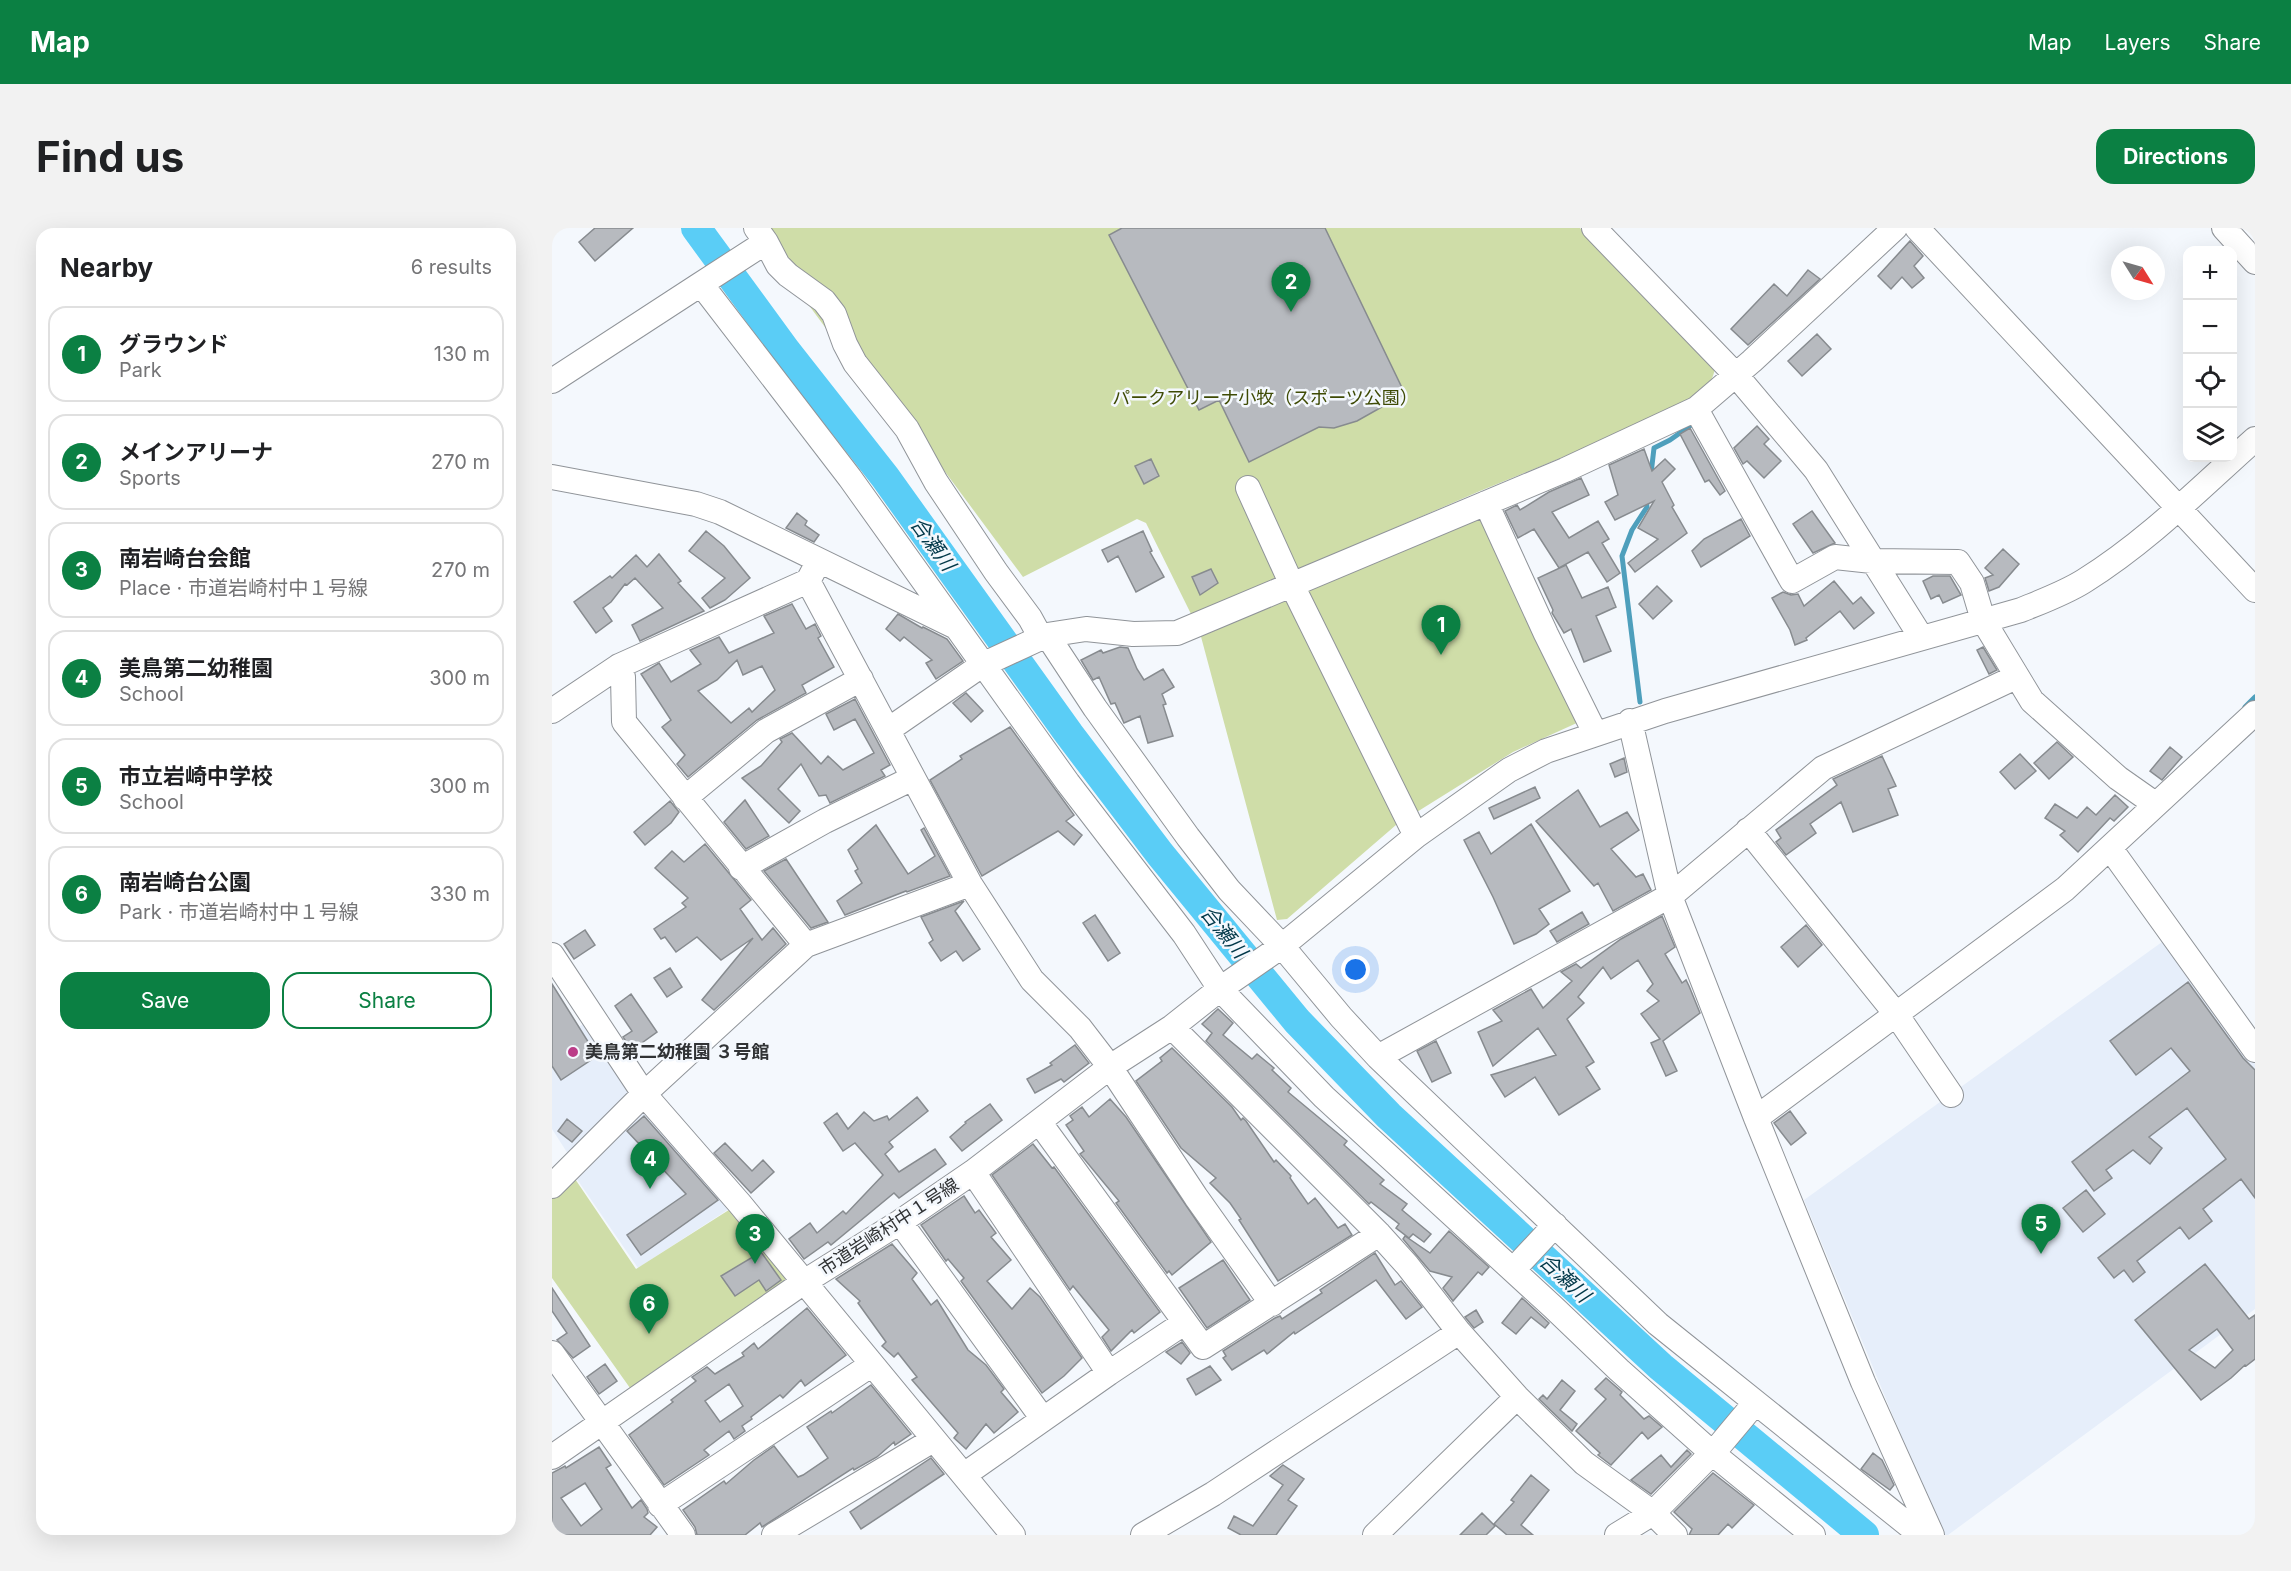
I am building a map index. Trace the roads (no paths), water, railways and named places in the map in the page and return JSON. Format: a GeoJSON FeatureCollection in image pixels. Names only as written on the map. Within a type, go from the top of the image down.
{"type":"FeatureCollection","features":[{"type":"Feature","properties":{"kind":"street"},"geometry":{"type":"LineString","coordinates":[[1594,228],[1736,374],[1816,470],[1921,637]]}},
{"type":"Feature","properties":{"kind":"street"},"geometry":{"type":"LineString","coordinates":[[888,730],[982,665],[1044,636],[1086,629],[1133,634],[1178,633],[1565,470],[1696,409],[1752,361],[1895,228]]}},
{"type":"Feature","properties":{"kind":"street"},"geometry":{"type":"LineString","coordinates":[[1917,228],[2255,590]]}},
{"type":"Feature","properties":{"kind":"street"},"geometry":{"type":"LineString","coordinates":[[2224,228],[2255,262]]}},
{"type":"Feature","properties":{"kind":"street"},"geometry":{"type":"LineString","coordinates":[[552,381],[704,283],[761,235],[778,265],[824,301],[834,314],[855,363],[907,429],[936,483],[990,563],[1188,837],[1229,890],[1282,946],[1341,1017],[1378,1057],[1658,1324],[1752,1408],[1921,1535]]}},
{"type":"Feature","properties":{"kind":"street"},"geometry":{"type":"LineString","coordinates":[[704,283],[850,478],[1068,783],[1225,985],[1324,1097],[1619,1370],[1716,1449],[1813,1535]]}},
{"type":"Feature","properties":{"kind":"street"},"geometry":{"type":"LineString","coordinates":[[1696,409],[1792,581],[1835,557],[1872,561],[1958,562],[1972,583],[1983,620],[2032,701],[2085,751],[2155,804]]}},
{"type":"Feature","properties":{"kind":"street","name":"市道岩崎村中１号線"},"geometry":{"type":"LineString","coordinates":[[552,1456],[804,1282],[900,1222],[973,1172],[1040,1123],[1110,1067],[1172,1027],[1225,985],[1282,946],[1416,836],[1509,770],[1546,751],[1630,721],[2042,602],[2083,582],[2120,557],[2179,508],[2255,439]]}},
{"type":"Feature","properties":{"kind":"street"},"geometry":{"type":"LineString","coordinates":[[552,477],[696,504],[720,512],[813,570],[958,628]]}},
{"type":"Feature","properties":{"kind":"street"},"geometry":{"type":"LineString","coordinates":[[1248,488],[1292,585],[1416,836]]}},
{"type":"Feature","properties":{"kind":"street"},"geometry":{"type":"LineString","coordinates":[[1486,503],[1545,634],[1595,733]]}},
{"type":"Feature","properties":{"kind":"street"},"geometry":{"type":"LineString","coordinates":[[552,711],[619,666],[813,570]]}},
{"type":"Feature","properties":{"kind":"street"},"geometry":{"type":"LineString","coordinates":[[813,570],[861,679],[970,884],[1032,980],[1080,1028],[1110,1067],[1196,1197],[1272,1304]]}},
{"type":"Feature","properties":{"kind":"street"},"geometry":{"type":"LineString","coordinates":[[619,666],[623,676],[624,722],[806,945]]}},
{"type":"Feature","properties":{"kind":"street"},"geometry":{"type":"LineString","coordinates":[[1378,1057],[1670,896],[1823,768],[2016,677]]}},
{"type":"Feature","properties":{"kind":"street"},"geometry":{"type":"LineString","coordinates":[[685,798],[766,731],[861,679]]}},
{"type":"Feature","properties":{"kind":"street"},"geometry":{"type":"LineString","coordinates":[[1756,1118],[1891,1008],[2065,889],[2255,712]]}},
{"type":"Feature","properties":{"kind":"street"},"geometry":{"type":"LineString","coordinates":[[1630,721],[1670,896],[1756,1118],[1863,1382],[1932,1535]]}},
{"type":"Feature","properties":{"kind":"street"},"geometry":{"type":"LineString","coordinates":[[741,868],[825,821],[913,778]]}},
{"type":"Feature","properties":{"kind":"street"},"geometry":{"type":"LineString","coordinates":[[1748,830],[1891,1008],[1951,1095]]}},
{"type":"Feature","properties":{"kind":"street"},"geometry":{"type":"LineString","coordinates":[[2110,848],[2255,1050]]}},
{"type":"Feature","properties":{"kind":"street"},"geometry":{"type":"LineString","coordinates":[[552,1186],[644,1094],[806,945],[970,884]]}},
{"type":"Feature","properties":{"kind":"street"},"geometry":{"type":"LineString","coordinates":[[552,955],[644,1094],[740,1204],[1013,1535]]}},
{"type":"Feature","properties":{"kind":"street"},"geometry":{"type":"LineString","coordinates":[[1172,1027],[1379,1234],[1407,1265],[1459,1332],[1517,1397],[1584,1463],[1622,1493],[1653,1513],[1675,1535]]}},
{"type":"Feature","properties":{"kind":"street"},"geometry":{"type":"LineString","coordinates":[[1040,1123],[1203,1347],[1379,1234]]}},
{"type":"Feature","properties":{"kind":"street"},"geometry":{"type":"LineString","coordinates":[[973,1172],[1109,1373]]}},
{"type":"Feature","properties":{"kind":"street"},"geometry":{"type":"LineString","coordinates":[[900,1222],[1043,1419]]}},
{"type":"Feature","properties":{"kind":"street"},"geometry":{"type":"LineString","coordinates":[[1513,1270],[1555,1225]]}},
{"type":"Feature","properties":{"kind":"street"},"geometry":{"type":"LineString","coordinates":[[964,1475],[1184,1323]]}},
{"type":"Feature","properties":{"kind":"street"},"geometry":{"type":"LineString","coordinates":[[1143,1535],[1212,1494],[1459,1332]]}},
{"type":"Feature","properties":{"kind":"street"},"geometry":{"type":"LineString","coordinates":[[552,1353],[683,1535]]}},
{"type":"Feature","properties":{"kind":"street"},"geometry":{"type":"LineString","coordinates":[[660,1505],[871,1365]]}},
{"type":"Feature","properties":{"kind":"street"},"geometry":{"type":"LineString","coordinates":[[1375,1535],[1517,1397]]}},
{"type":"Feature","properties":{"kind":"street"},"geometry":{"type":"LineString","coordinates":[[1617,1535],[1653,1513],[1716,1449],[1752,1408]]}},
{"type":"Feature","properties":{"kind":"street"},"geometry":{"type":"LineString","coordinates":[[774,1535],[933,1440]]}},
{"type":"Feature","properties":{"kind":"waterway","name":"合瀬川"},"geometry":{"type":"LineString","coordinates":[[696,228],[786,351],[885,477],[1069,734],[1160,854],[1297,1021],[1389,1116],[1661,1367],[1864,1535]]}},
{"type":"Feature","properties":{"kind":"waterway"},"geometry":{"type":"LineString","coordinates":[[1651,474],[1654,448],[1697,421]]}},
{"type":"Feature","properties":{"kind":"waterway"},"geometry":{"type":"LineString","coordinates":[[1640,702],[1622,556],[1632,530],[1647,507],[1646,498]]}},
{"type":"Feature","properties":{"kind":"waterway"},"geometry":{"type":"LineString","coordinates":[[2245,707],[2255,697]]}},
{"type":"Feature","properties":{"kind":"place","name":"メインアリーナ"},"geometry":{"type":"Point","coordinates":[1291,312]}},
{"type":"Feature","properties":{"kind":"place","name":"グラウンド"},"geometry":{"type":"Point","coordinates":[1441,655]}},
{"type":"Feature","properties":{"kind":"place","name":"美鳥第二幼稚園 ３号館"},"geometry":{"type":"Point","coordinates":[573,1052]}},
{"type":"Feature","properties":{"kind":"place","name":"美鳥第二幼稚園"},"geometry":{"type":"Point","coordinates":[650,1189]}},
{"type":"Feature","properties":{"kind":"place","name":"市立岩崎中学校"},"geometry":{"type":"Point","coordinates":[2041,1254]}},
{"type":"Feature","properties":{"kind":"place","name":"南岩崎台会館"},"geometry":{"type":"Point","coordinates":[755,1264]}},
{"type":"Feature","properties":{"kind":"place","name":"南岩崎台公園"},"geometry":{"type":"Point","coordinates":[649,1334]}},
{"type":"Feature","properties":{"kind":"park label","name":"パークアリーナ小牧（スポーツ公園）"},"geometry":{"type":"Point","coordinates":[1265,398]}}]}
